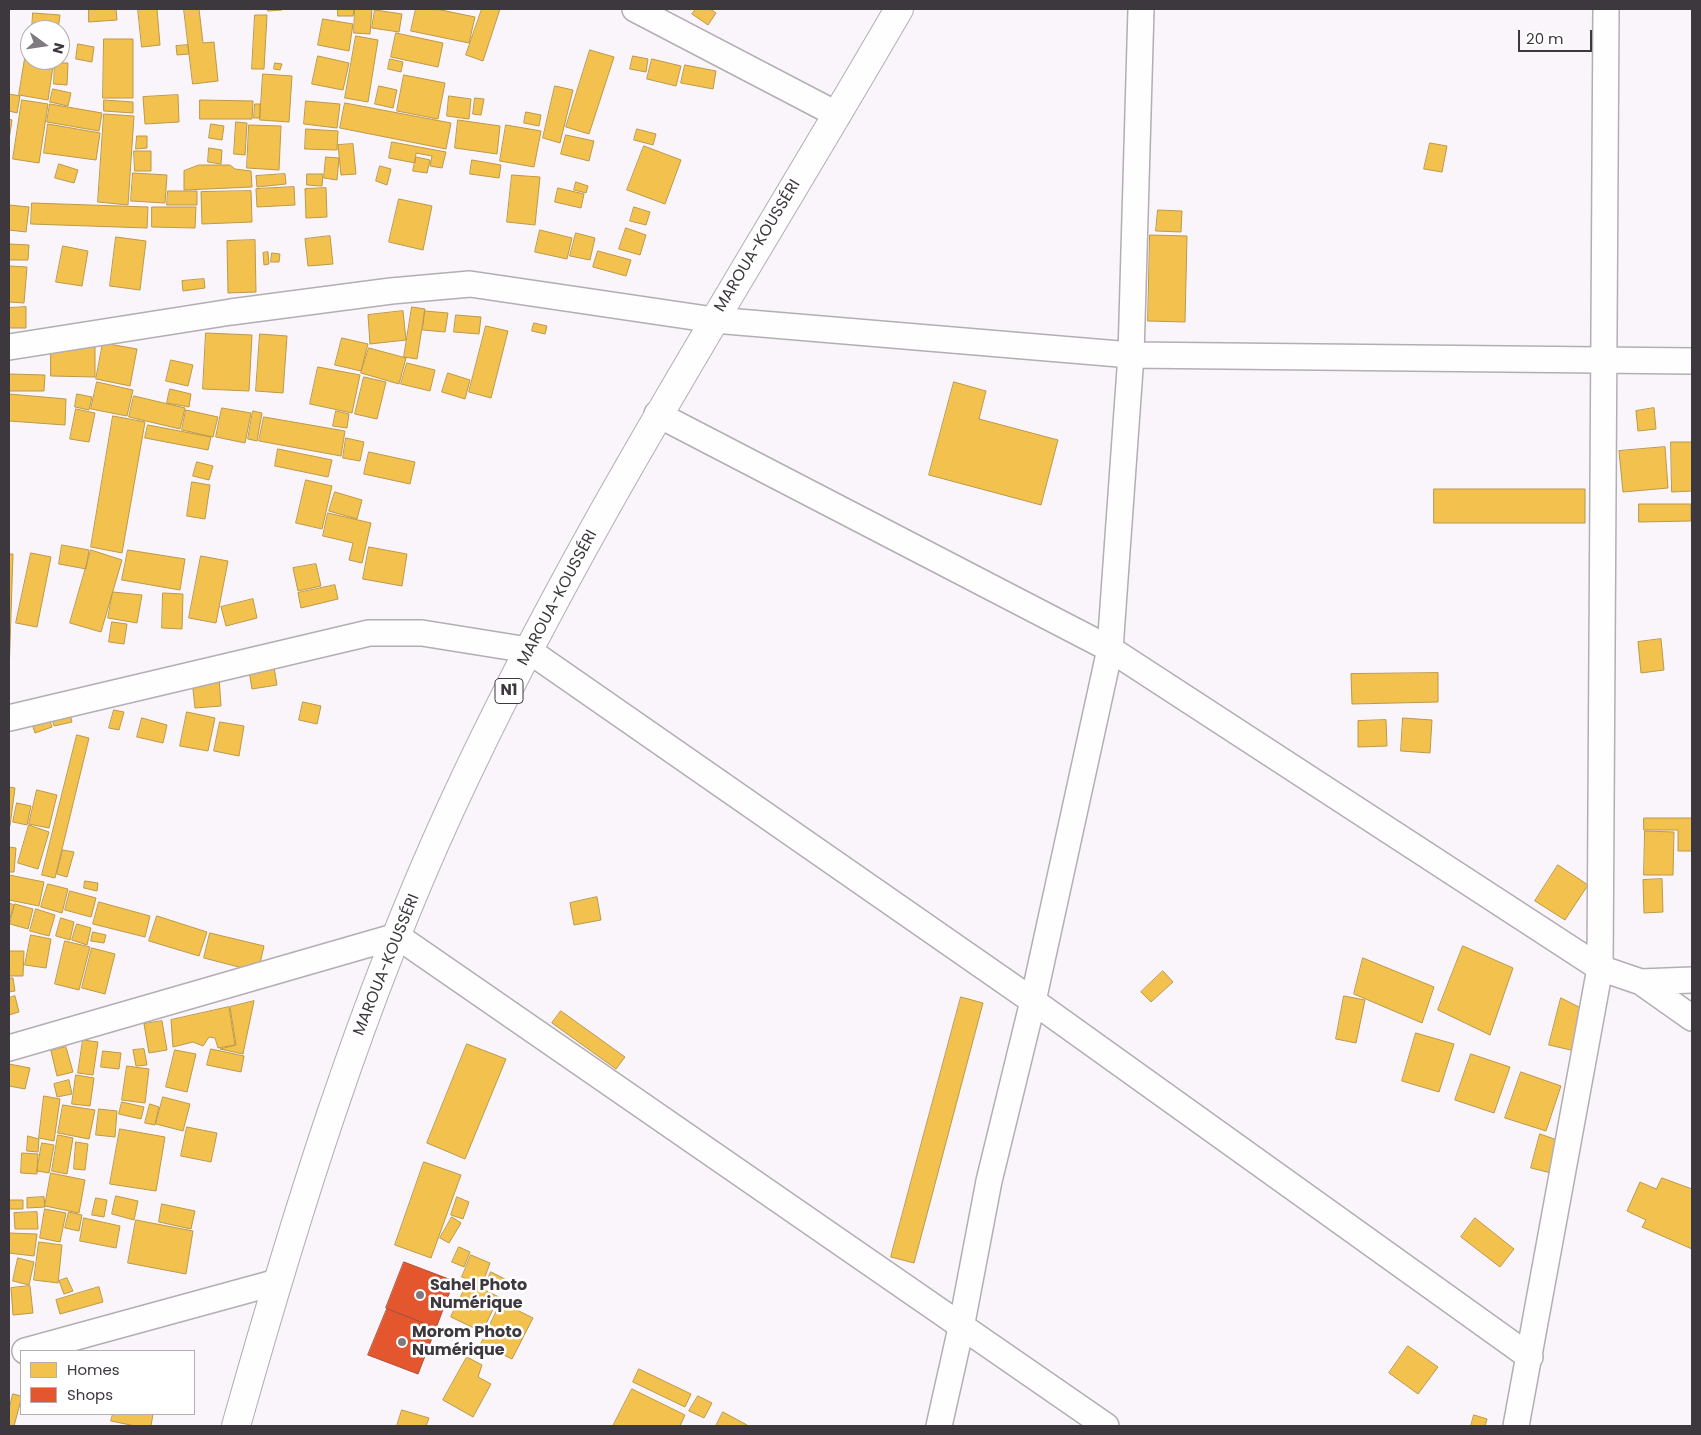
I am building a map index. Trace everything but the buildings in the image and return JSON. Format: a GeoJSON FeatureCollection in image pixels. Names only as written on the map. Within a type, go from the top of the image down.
{"type":"FeatureCollection","features":[{"type":"Feature","properties":{"kind":"highway","name":"MAROUA-KOUSSÉRI"},"geometry":{"type":"LineString","coordinates":[[236,1426],[277,1282],[350,1058],[397,936],[450,809],[528,650],[658,414],[838,115],[899,9]]}},
{"type":"Feature","properties":{"kind":"street"},"geometry":{"type":"LineString","coordinates":[[635,9],[838,115]]}},
{"type":"Feature","properties":{"kind":"street"},"geometry":{"type":"LineString","coordinates":[[939,1426],[961,1328],[989,1181],[1033,1002],[1110,649],[1132,355],[1141,9]]}},
{"type":"Feature","properties":{"kind":"street"},"geometry":{"type":"LineString","coordinates":[[1516,1426],[1600,968],[1606,9]]}},
{"type":"Feature","properties":{"kind":"street"},"geometry":{"type":"LineString","coordinates":[[9,347],[231,312],[391,291],[470,284],[714,320],[1132,355],[1603,362],[1692,361]]}},
{"type":"Feature","properties":{"kind":"street"},"geometry":{"type":"LineString","coordinates":[[658,414],[1110,649],[1600,968],[1641,982],[1692,1018]]}},
{"type":"Feature","properties":{"kind":"street"},"geometry":{"type":"LineString","coordinates":[[9,718],[369,633],[422,633],[528,650],[1033,1002],[1530,1357]]}},
{"type":"Feature","properties":{"kind":"street"},"geometry":{"type":"LineString","coordinates":[[9,1048],[397,936],[961,1328],[1106,1426]]}},
{"type":"Feature","properties":{"kind":"street"},"geometry":{"type":"LineString","coordinates":[[1641,982],[1692,980]]}},
{"type":"Feature","properties":{"kind":"street"},"geometry":{"type":"LineString","coordinates":[[29,1350],[277,1282]]}},
{"type":"Feature","properties":{"kind":"place","name":"Sahel Photo Numérique"},"geometry":{"type":"Point","coordinates":[420,1295]}},
{"type":"Feature","properties":{"kind":"place","name":"Morom Photo Numérique"},"geometry":{"type":"Point","coordinates":[402,1342]}}]}
